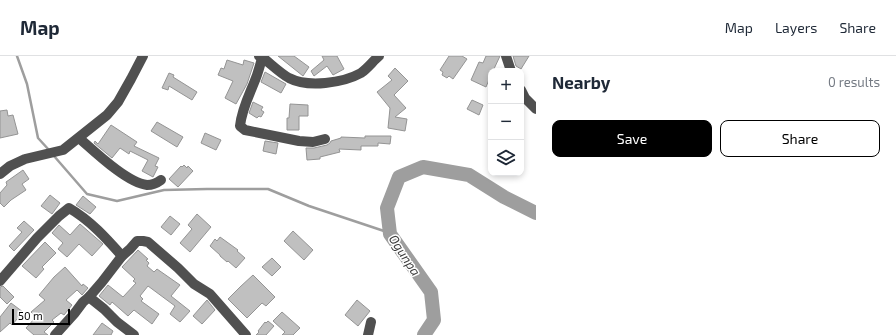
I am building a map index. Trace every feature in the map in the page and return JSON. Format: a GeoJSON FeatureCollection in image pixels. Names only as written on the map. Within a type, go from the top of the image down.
{"type":"FeatureCollection","features":[{"type":"Feature","properties":{"kind":"street"},"geometry":{"type":"LineString","coordinates":[[0,174],[10,166],[25,159],[63,150],[107,115],[118,102],[132,79],[143,56]]}},
{"type":"Feature","properties":{"kind":"street"},"geometry":{"type":"LineString","coordinates":[[325,139],[313,142],[299,141],[244,130],[240,126],[241,116],[257,75],[261,56],[290,78],[310,84],[350,78],[361,73],[379,56]]}},
{"type":"Feature","properties":{"kind":"street"},"geometry":{"type":"LineString","coordinates":[[506,56],[510,68]]}},
{"type":"Feature","properties":{"kind":"street"},"geometry":{"type":"LineString","coordinates":[[524,96],[536,109]]}},
{"type":"Feature","properties":{"kind":"street"},"geometry":{"type":"LineString","coordinates":[[78,138],[117,171],[136,182],[146,185],[155,184],[161,180]]}},
{"type":"Feature","properties":{"kind":"street"},"geometry":{"type":"LineString","coordinates":[[0,281],[59,216],[70,208],[77,212],[109,241],[122,256]]}},
{"type":"Feature","properties":{"kind":"street"},"geometry":{"type":"LineString","coordinates":[[55,335],[102,282],[122,256],[137,241],[143,241],[148,242],[194,284],[210,294],[246,335]]}},
{"type":"Feature","properties":{"kind":"street"},"geometry":{"type":"LineString","coordinates":[[88,297],[104,308],[117,322],[134,335]]}},
{"type":"Feature","properties":{"kind":"street"},"geometry":{"type":"LineString","coordinates":[[368,335],[371,322]]}},
{"type":"Feature","properties":{"kind":"building"},"geometry":{"type":"Polygon","coordinates":[[[278,56],[294,56],[309,67],[303,76],[278,56]]]}},
{"type":"Feature","properties":{"kind":"building"},"geometry":{"type":"Polygon","coordinates":[[[322,56],[337,56],[344,69],[333,75],[327,66],[314,76],[311,71],[324,60],[322,56]]]}},
{"type":"Feature","properties":{"kind":"building"},"geometry":{"type":"Polygon","coordinates":[[[449,56],[462,56],[467,59],[453,79],[449,76],[447,78],[442,75],[443,72],[440,70],[449,56]]]}},
{"type":"Feature","properties":{"kind":"building"},"geometry":{"type":"Polygon","coordinates":[[[486,56],[500,56],[494,68],[488,68],[488,82],[486,87],[471,80],[479,62],[483,63],[486,56]]]}},
{"type":"Feature","properties":{"kind":"building"},"geometry":{"type":"Polygon","coordinates":[[[513,56],[529,56],[522,68],[516,66],[513,56]]]}},
{"type":"Feature","properties":{"kind":"building"},"geometry":{"type":"Polygon","coordinates":[[[227,60],[243,65],[244,60],[254,63],[247,84],[236,104],[225,98],[233,81],[218,75],[221,68],[224,69],[227,60]]]}},
{"type":"Feature","properties":{"kind":"building"},"geometry":{"type":"Polygon","coordinates":[[[395,68],[408,81],[394,95],[406,108],[395,117],[407,119],[405,131],[388,128],[390,108],[377,92],[392,80],[388,76],[395,68]]]}},
{"type":"Feature","properties":{"kind":"building"},"geometry":{"type":"Polygon","coordinates":[[[265,72],[286,84],[281,93],[261,82],[265,72]]]}},
{"type":"Feature","properties":{"kind":"building"},"geometry":{"type":"Polygon","coordinates":[[[169,73],[197,92],[192,100],[169,86],[168,90],[162,88],[169,73]]]}},
{"type":"Feature","properties":{"kind":"building"},"geometry":{"type":"Polygon","coordinates":[[[472,100],[483,105],[479,115],[467,109],[472,100]]]}},
{"type":"Feature","properties":{"kind":"building"},"geometry":{"type":"Polygon","coordinates":[[[253,102],[263,107],[261,110],[264,112],[261,117],[259,116],[257,118],[249,113],[253,102]]]}},
{"type":"Feature","properties":{"kind":"building"},"geometry":{"type":"Polygon","coordinates":[[[290,104],[308,105],[308,116],[299,116],[299,130],[287,130],[287,118],[289,118],[290,104]]]}},
{"type":"Feature","properties":{"kind":"building"},"geometry":{"type":"Polygon","coordinates":[[[7,110],[8,116],[13,115],[18,134],[0,138],[0,111],[7,110]]]}},
{"type":"Feature","properties":{"kind":"building"},"geometry":{"type":"Polygon","coordinates":[[[157,122],[183,137],[177,147],[151,131],[157,122]]]}},
{"type":"Feature","properties":{"kind":"building"},"geometry":{"type":"Polygon","coordinates":[[[111,125],[137,142],[134,146],[159,158],[155,166],[158,167],[153,177],[142,171],[148,160],[130,151],[129,154],[120,148],[112,158],[94,143],[95,141],[98,144],[111,125]]]}},
{"type":"Feature","properties":{"kind":"building"},"geometry":{"type":"Polygon","coordinates":[[[205,133],[221,140],[216,150],[201,143],[205,133]]]}},
{"type":"Feature","properties":{"kind":"building"},"geometry":{"type":"Polygon","coordinates":[[[365,136],[391,136],[390,144],[378,143],[378,146],[361,146],[361,150],[339,149],[340,152],[320,157],[320,159],[307,160],[306,148],[327,145],[331,141],[341,137],[365,138],[365,136]]]}},
{"type":"Feature","properties":{"kind":"building"},"geometry":{"type":"Polygon","coordinates":[[[265,141],[278,143],[276,154],[263,151],[265,141]]]}},
{"type":"Feature","properties":{"kind":"building"},"geometry":{"type":"Polygon","coordinates":[[[184,165],[187,168],[188,166],[193,171],[178,187],[169,179],[181,166],[182,167],[184,165]]]}},
{"type":"Feature","properties":{"kind":"building"},"geometry":{"type":"Polygon","coordinates":[[[23,170],[29,179],[22,184],[26,190],[11,200],[4,207],[0,203],[0,193],[7,185],[6,182],[23,170]]]}},
{"type":"Feature","properties":{"kind":"building"},"geometry":{"type":"Polygon","coordinates":[[[50,195],[60,203],[52,214],[41,206],[50,195]]]}},
{"type":"Feature","properties":{"kind":"building"},"geometry":{"type":"Polygon","coordinates":[[[83,196],[96,207],[90,214],[76,205],[83,196]]]}},
{"type":"Feature","properties":{"kind":"building"},"geometry":{"type":"Polygon","coordinates":[[[197,214],[211,227],[190,252],[180,243],[192,229],[188,225],[197,214]]]}},
{"type":"Feature","properties":{"kind":"building"},"geometry":{"type":"Polygon","coordinates":[[[170,216],[180,224],[171,235],[161,227],[170,216]]]}},
{"type":"Feature","properties":{"kind":"building"},"geometry":{"type":"Polygon","coordinates":[[[24,221],[34,230],[14,251],[9,246],[22,232],[17,228],[24,221]]]}},
{"type":"Feature","properties":{"kind":"building"},"geometry":{"type":"Polygon","coordinates":[[[80,224],[103,244],[92,256],[79,244],[67,257],[58,249],[63,243],[52,233],[59,225],[70,235],[80,224]]]}},
{"type":"Feature","properties":{"kind":"building"},"geometry":{"type":"Polygon","coordinates":[[[293,231],[313,250],[304,260],[284,241],[293,231]]]}},
{"type":"Feature","properties":{"kind":"building"},"geometry":{"type":"Polygon","coordinates":[[[220,237],[238,250],[237,251],[245,258],[236,268],[228,261],[227,262],[210,246],[215,239],[217,241],[220,237]]]}},
{"type":"Feature","properties":{"kind":"building"},"geometry":{"type":"Polygon","coordinates":[[[45,242],[56,253],[42,267],[44,269],[36,278],[22,266],[45,242]]]}},
{"type":"Feature","properties":{"kind":"building"},"geometry":{"type":"Polygon","coordinates":[[[138,250],[148,259],[146,260],[149,263],[147,266],[154,272],[157,269],[180,285],[171,296],[190,311],[180,322],[170,314],[175,306],[148,286],[140,296],[143,299],[141,301],[159,314],[152,324],[134,310],[128,316],[112,302],[110,305],[99,296],[108,285],[123,297],[136,283],[133,281],[135,279],[122,267],[138,250]]]}},
{"type":"Feature","properties":{"kind":"building"},"geometry":{"type":"Polygon","coordinates":[[[272,258],[281,267],[272,276],[262,267],[272,258]]]}},
{"type":"Feature","properties":{"kind":"building"},"geometry":{"type":"Polygon","coordinates":[[[65,267],[82,286],[83,284],[88,288],[82,295],[77,290],[66,300],[72,305],[64,315],[61,313],[52,320],[54,322],[44,332],[48,335],[34,335],[26,328],[36,317],[31,312],[45,300],[39,295],[54,277],[65,267]]]}},
{"type":"Feature","properties":{"kind":"building"},"geometry":{"type":"Polygon","coordinates":[[[253,275],[275,297],[266,306],[262,303],[247,318],[228,299],[253,275]]]}},
{"type":"Feature","properties":{"kind":"building"},"geometry":{"type":"Polygon","coordinates":[[[3,286],[14,297],[7,304],[0,297],[0,287],[3,286]]]}},
{"type":"Feature","properties":{"kind":"building"},"geometry":{"type":"Polygon","coordinates":[[[207,300],[215,310],[202,324],[193,316],[207,300]]]}},
{"type":"Feature","properties":{"kind":"building"},"geometry":{"type":"Polygon","coordinates":[[[357,300],[370,311],[358,326],[345,315],[357,300]]]}},
{"type":"Feature","properties":{"kind":"building"},"geometry":{"type":"Polygon","coordinates":[[[11,303],[23,312],[12,325],[10,323],[0,332],[0,317],[11,303]]]}},
{"type":"Feature","properties":{"kind":"building"},"geometry":{"type":"Polygon","coordinates":[[[282,312],[300,328],[293,335],[282,335],[285,332],[273,321],[282,312]]]}},
{"type":"Feature","properties":{"kind":"building"},"geometry":{"type":"Polygon","coordinates":[[[268,321],[274,326],[266,335],[256,335],[265,322],[266,323],[268,321]]]}},
{"type":"Feature","properties":{"kind":"building"},"geometry":{"type":"Polygon","coordinates":[[[102,323],[113,331],[111,335],[93,335],[102,323]]]}},
{"type":"Feature","properties":{"kind":"waterway"},"geometry":{"type":"LineString","coordinates":[[17,56],[27,84],[38,138],[49,150]]}},
{"type":"Feature","properties":{"kind":"waterway"},"geometry":{"type":"LineString","coordinates":[[54,156],[87,194],[117,201],[164,190],[268,189],[309,206],[390,233]]}},
{"type":"Feature","properties":{"kind":"waterway","name":"Ogunpa"},"geometry":{"type":"LineString","coordinates":[[424,335],[434,320],[431,292],[390,234],[387,208],[399,177],[423,167],[469,175],[504,197],[536,213]]}}]}
